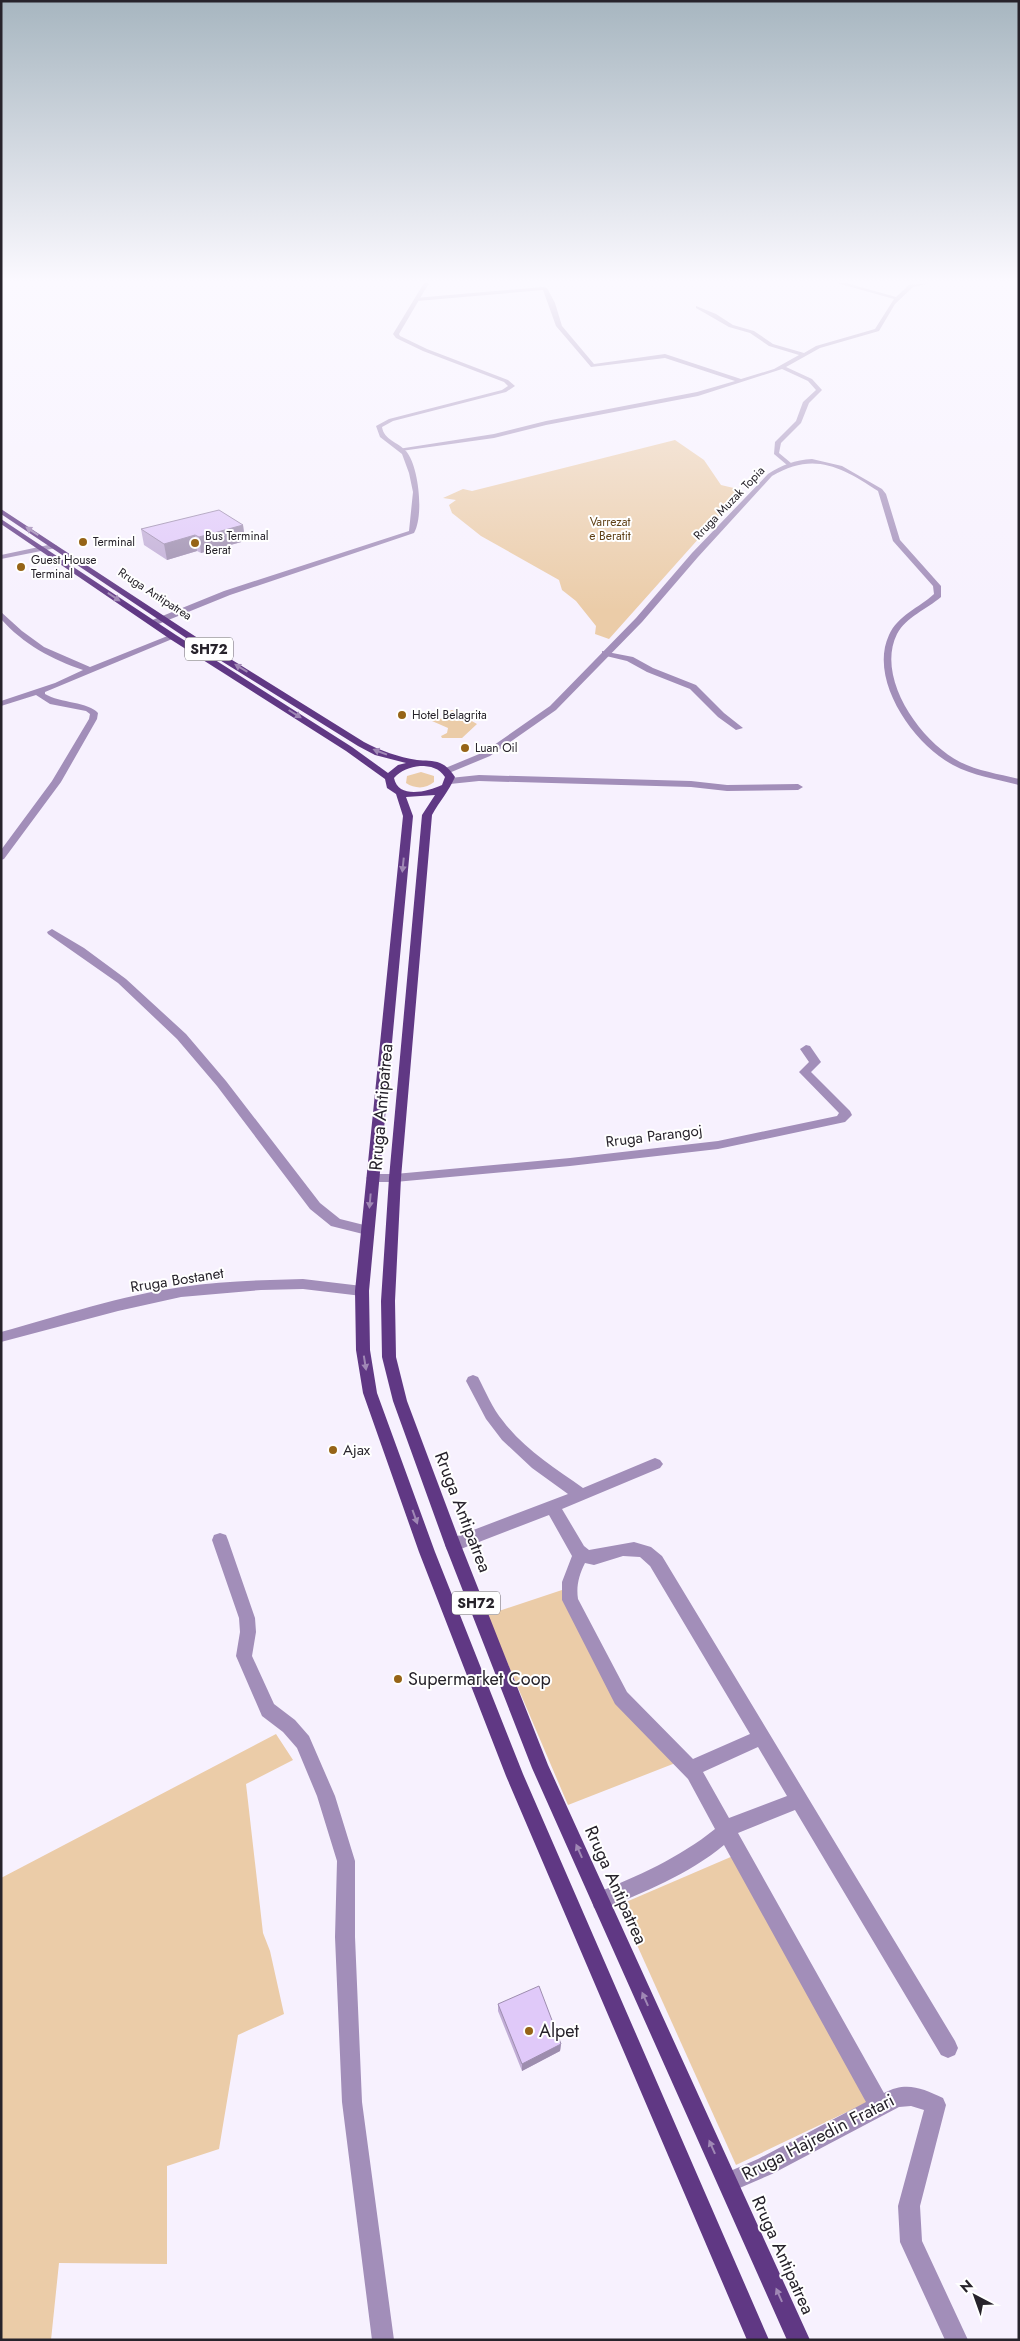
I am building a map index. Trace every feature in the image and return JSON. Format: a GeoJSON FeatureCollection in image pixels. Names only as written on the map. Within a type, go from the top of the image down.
{"type":"FeatureCollection","features":[{"type":"Feature","properties":{"kind":"main road","name":"Rruga Antipatrea"},"geometry":{"type":"LineString","coordinates":[[1,511],[213,652],[378,753],[427,764],[446,771]]}},
{"type":"Feature","properties":{"kind":"main road","name":"Rruga Antipatrea"},"geometry":{"type":"LineString","coordinates":[[1,521],[173,637],[349,749],[388,778],[392,787],[400,792],[408,816],[362,1291],[363,1350],[370,1393],[427,1552],[515,1776],[758,2340]]}},
{"type":"Feature","properties":{"kind":"main road"},"geometry":{"type":"LineString","coordinates":[[96,585],[108,582]]}},
{"type":"Feature","properties":{"kind":"main road","name":"Rruga Antipatrea"},"geometry":{"type":"LineString","coordinates":[[388,778],[393,771],[402,766],[427,764]]}},
{"type":"Feature","properties":{"kind":"main road"},"geometry":{"type":"LineString","coordinates":[[446,771],[450,781]]}},
{"type":"Feature","properties":{"kind":"main road","name":"Rruga Antipatrea"},"geometry":{"type":"LineString","coordinates":[[450,781],[442,790],[427,815],[395,1178],[388,1301],[389,1357],[400,1401],[453,1545],[541,1768],[799,2340]]}},
{"type":"Feature","properties":{"kind":"main road"},"geometry":{"type":"LineString","coordinates":[[400,792],[424,795],[442,790]]}},
{"type":"Feature","properties":{"kind":"street"},"geometry":{"type":"LineString","coordinates":[[153,623],[165,620],[227,593],[412,532],[414,528],[412,515],[416,492],[405,453],[382,435],[379,426],[391,420],[499,392]]}},
{"type":"Feature","properties":{"kind":"street"},"geometry":{"type":"LineString","coordinates":[[400,449],[490,436],[702,392]]}},
{"type":"Feature","properties":{"kind":"street"},"geometry":{"type":"LineString","coordinates":[[789,464],[776,452],[778,442],[799,422],[806,402],[817,392]]}},
{"type":"Feature","properties":{"kind":"street","name":"Rruga Muzak Topia"},"geometry":{"type":"LineString","coordinates":[[446,771],[487,754],[553,708],[639,620],[754,490],[770,475],[789,464],[808,460],[828,462],[850,471],[883,494],[897,541],[936,586],[938,595],[931,603],[901,621],[892,635],[889,651],[890,665],[892,682],[898,703],[910,720],[946,758],[957,764],[1019,782]]}},
{"type":"Feature","properties":{"kind":"street"},"geometry":{"type":"LineString","coordinates":[[1,557],[53,546]]}},
{"type":"Feature","properties":{"kind":"street"},"geometry":{"type":"LineString","coordinates":[[2,616],[10,626],[24,636],[76,666],[90,670]]}},
{"type":"Feature","properties":{"kind":"street"},"geometry":{"type":"LineString","coordinates":[[1,704],[42,690],[173,637]]}},
{"type":"Feature","properties":{"kind":"street"},"geometry":{"type":"LineString","coordinates":[[605,653],[630,659],[650,670],[692,687],[721,715],[739,728]]}},
{"type":"Feature","properties":{"kind":"street"},"geometry":{"type":"LineString","coordinates":[[1,858],[56,782],[93,719],[94,713],[89,709],[53,702],[40,695],[42,690]]}},
{"type":"Feature","properties":{"kind":"street"},"geometry":{"type":"LineString","coordinates":[[263,694],[277,690]]}},
{"type":"Feature","properties":{"kind":"street"},"geometry":{"type":"LineString","coordinates":[[450,781],[479,778],[686,784],[727,788],[798,787]]}},
{"type":"Feature","properties":{"kind":"street"},"geometry":{"type":"LineString","coordinates":[[52,932],[99,963],[160,1014],[210,1070],[315,1206],[336,1223],[367,1230]]}},
{"type":"Feature","properties":{"kind":"street","name":"Rruga Parangoj"},"geometry":{"type":"LineString","coordinates":[[372,1178],[395,1178],[570,1162],[718,1145],[841,1119],[846,1115],[844,1111],[805,1072],[815,1062],[806,1049]]}},
{"type":"Feature","properties":{"kind":"street","name":"Rruga Bostanet"},"geometry":{"type":"LineString","coordinates":[[1,1337],[118,1306],[181,1292],[261,1285],[303,1284],[362,1291]]}},
{"type":"Feature","properties":{"kind":"street"},"geometry":{"type":"LineString","coordinates":[[473,1381],[491,1415],[507,1435],[525,1453],[582,1495]]}},
{"type":"Feature","properties":{"kind":"street"},"geometry":{"type":"LineString","coordinates":[[453,1545],[582,1495],[655,1464]]}},
{"type":"Feature","properties":{"kind":"street"},"geometry":{"type":"LineString","coordinates":[[552,1506],[581,1555],[592,1558],[628,1548],[639,1548],[649,1553],[656,1561],[948,2048]]}},
{"type":"Feature","properties":{"kind":"street"},"geometry":{"type":"LineString","coordinates":[[220,1540],[247,1618],[248,1632],[244,1656],[268,1710],[303,1742],[326,1796],[346,1861],[345,1937],[352,2102],[383,2340]]}},
{"type":"Feature","properties":{"kind":"street"},"geometry":{"type":"LineString","coordinates":[[581,1555],[569,1578],[570,1600],[611,1681],[631,1709],[692,1769],[879,2106]]}},
{"type":"Feature","properties":{"kind":"street"},"geometry":{"type":"LineString","coordinates":[[692,1769],[762,1737]]}},
{"type":"Feature","properties":{"kind":"street"},"geometry":{"type":"LineString","coordinates":[[601,1901],[652,1880],[700,1852],[713,1843],[726,1830],[799,1800]]}},
{"type":"Feature","properties":{"kind":"street","name":"Rruga Hajredin Fratari"},"geometry":{"type":"LineString","coordinates":[[728,2182],[765,2167],[879,2106],[905,2095],[917,2096],[936,2105],[909,2206],[908,2223],[914,2249],[957,2340]]}},
{"type":"Feature","properties":{"kind":"green space","name":"Varrezat e Beratit"},"geometry":{"type":"Polygon","coordinates":[[[675,440],[704,460],[721,485],[742,490],[609,639],[595,634],[596,626],[576,601],[562,590],[559,580],[481,536],[452,513],[449,505],[456,500],[443,498],[463,489],[472,491],[675,440]]]}},
{"type":"Feature","properties":{"kind":"green space"},"geometry":{"type":"Polygon","coordinates":[[[452,710],[477,724],[462,738],[442,738],[441,736],[447,733],[448,728],[432,721],[447,717],[443,714],[452,710]]]}},
{"type":"Feature","properties":{"kind":"green space"},"geometry":{"type":"Polygon","coordinates":[[[421,772],[434,776],[434,782],[428,786],[420,787],[406,783],[407,776],[421,772]]]}},
{"type":"Feature","properties":{"kind":"green space"},"geometry":{"type":"Polygon","coordinates":[[[562,1590],[620,1706],[678,1762],[568,1805],[487,1615],[562,1590]]]}},
{"type":"Feature","properties":{"kind":"green space"},"geometry":{"type":"Polygon","coordinates":[[[276,1734],[293,1760],[246,1784],[263,1933],[270,1951],[284,2014],[238,2035],[219,2149],[167,2166],[167,2264],[59,2263],[51,2340],[1,2340],[1,1878],[276,1734]]]}},
{"type":"Feature","properties":{"kind":"green space"},"geometry":{"type":"Polygon","coordinates":[[[733,1856],[870,2101],[736,2165],[619,1905],[733,1856]]]}},
{"type":"Feature","properties":{"kind":"building"},"geometry":{"type":"Polygon","coordinates":[[[219,510],[243,525],[199,537],[195,535],[164,544],[141,529],[219,510]]]}},
{"type":"Feature","properties":{"kind":"building","name":"Alpet"},"geometry":{"type":"Polygon","coordinates":[[[539,1986],[561,2044],[522,2064],[498,2004],[539,1986]]]}},
{"type":"Feature","properties":{"kind":"place","name":"Terminal"},"geometry":{"type":"Point","coordinates":[83,542]}},
{"type":"Feature","properties":{"kind":"place","name":"Bus Terminal Berat"},"geometry":{"type":"Point","coordinates":[195,543]}},
{"type":"Feature","properties":{"kind":"place","name":"Guest House Terminal"},"geometry":{"type":"Point","coordinates":[21,567]}},
{"type":"Feature","properties":{"kind":"place","name":"Hotel Belagrita"},"geometry":{"type":"Point","coordinates":[402,715]}},
{"type":"Feature","properties":{"kind":"place","name":"Luan Oil"},"geometry":{"type":"Point","coordinates":[465,748]}},
{"type":"Feature","properties":{"kind":"place","name":"Ajax"},"geometry":{"type":"Point","coordinates":[333,1450]}},
{"type":"Feature","properties":{"kind":"place","name":"Supermarket Coop"},"geometry":{"type":"Point","coordinates":[398,1679]}},
{"type":"Feature","properties":{"kind":"place","name":"Alpet"},"geometry":{"type":"Point","coordinates":[529,2031]}}]}
